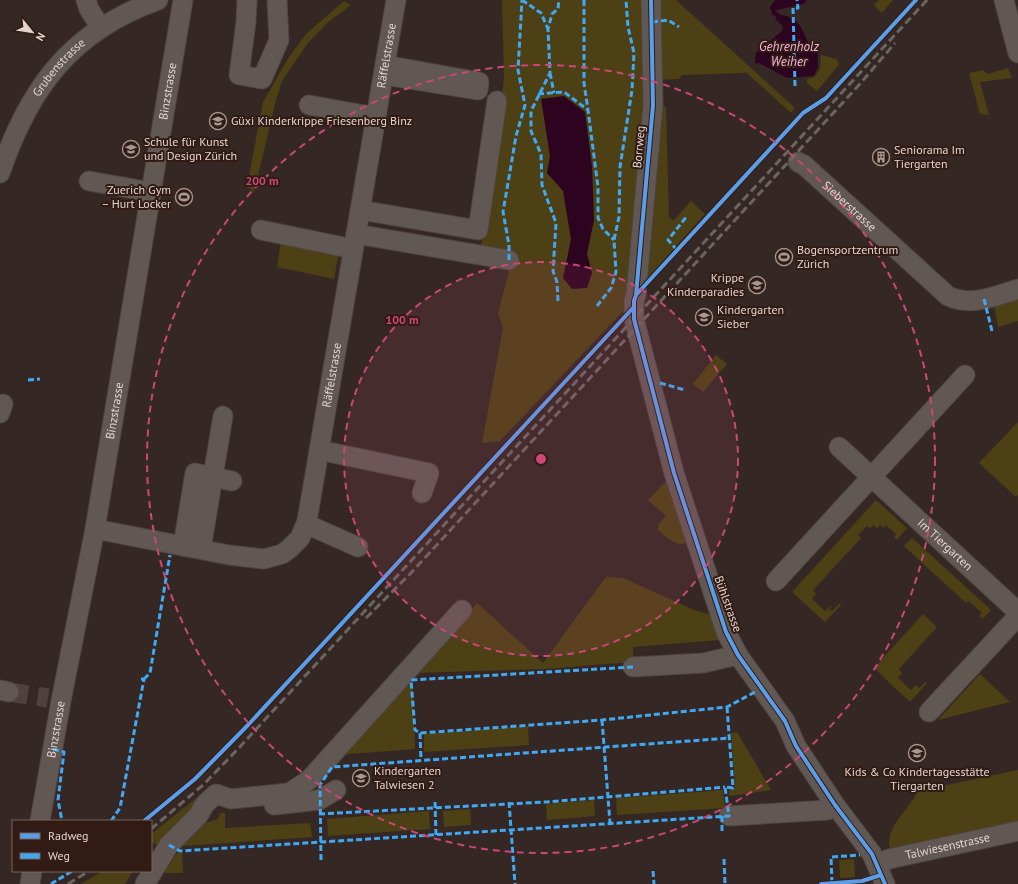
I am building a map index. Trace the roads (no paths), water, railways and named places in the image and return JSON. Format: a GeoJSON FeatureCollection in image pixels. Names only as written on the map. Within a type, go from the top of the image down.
{"type":"FeatureCollection","features":[{"type":"Feature","properties":{"kind":"street"},"geometry":{"type":"LineString","coordinates":[[86,0],[88,9],[101,28]]}},
{"type":"Feature","properties":{"kind":"street","name":"Grubenstrasse"},"geometry":{"type":"LineString","coordinates":[[0,173],[16,130],[35,95],[63,59],[81,42],[124,13],[158,0]]}},
{"type":"Feature","properties":{"kind":"street","name":"Binzstrasse"},"geometry":{"type":"LineString","coordinates":[[40,820],[54,699],[95,529],[183,0]]}},
{"type":"Feature","properties":{"kind":"street"},"geometry":{"type":"LineString","coordinates":[[247,0],[239,75],[262,79],[279,40],[277,0]]}},
{"type":"Feature","properties":{"kind":"street","name":"Räffelstrasse"},"geometry":{"type":"LineString","coordinates":[[305,528],[396,0]]}},
{"type":"Feature","properties":{"kind":"street","name":"Borrweg"},"geometry":{"type":"LineString","coordinates":[[636,296],[653,105],[651,0]]}},
{"type":"Feature","properties":{"kind":"street"},"geometry":{"type":"LineString","coordinates":[[1004,0],[1013,18],[1018,53]]}},
{"type":"Feature","properties":{"kind":"street"},"geometry":{"type":"LineString","coordinates":[[385,70],[479,82],[478,92],[444,90],[385,70]]}},
{"type":"Feature","properties":{"kind":"street"},"geometry":{"type":"LineString","coordinates":[[360,210],[478,230],[497,101]]}},
{"type":"Feature","properties":{"kind":"street"},"geometry":{"type":"LineString","coordinates":[[309,105],[376,117]]}},
{"type":"Feature","properties":{"kind":"street","name":"Sieberstrasse"},"geometry":{"type":"LineString","coordinates":[[801,164],[948,296],[965,302],[973,302],[1018,289]]}},
{"type":"Feature","properties":{"kind":"street"},"geometry":{"type":"LineString","coordinates":[[88,181],[151,192]]}},
{"type":"Feature","properties":{"kind":"street"},"geometry":{"type":"LineString","coordinates":[[261,230],[510,260]]}},
{"type":"Feature","properties":{"kind":"street","name":"Bühlstrasse"},"geometry":{"type":"LineString","coordinates":[[636,296],[634,301],[634,319],[674,473],[719,612],[738,655],[785,721],[796,746],[835,805],[878,864],[885,884]]}},
{"type":"Feature","properties":{"kind":"street"},"geometry":{"type":"LineString","coordinates":[[776,581],[965,375]]}},
{"type":"Feature","properties":{"kind":"street"},"geometry":{"type":"LineString","coordinates":[[213,477],[223,416]]}},
{"type":"Feature","properties":{"kind":"street","name":"Im Tiergarten"},"geometry":{"type":"LineString","coordinates":[[839,448],[1018,612]]}},
{"type":"Feature","properties":{"kind":"street"},"geometry":{"type":"LineString","coordinates":[[318,457],[397,477]]}},
{"type":"Feature","properties":{"kind":"street"},"geometry":{"type":"LineString","coordinates":[[318,457],[429,473],[422,493]]}},
{"type":"Feature","properties":{"kind":"street"},"geometry":{"type":"LineString","coordinates":[[192,548],[195,473],[232,481]]}},
{"type":"Feature","properties":{"kind":"street"},"geometry":{"type":"LineString","coordinates":[[95,529],[242,557],[264,559],[282,554],[289,549],[305,528],[358,547]]}},
{"type":"Feature","properties":{"kind":"street"},"geometry":{"type":"LineString","coordinates":[[145,884],[168,845],[198,816],[205,804],[216,794],[231,799],[289,793],[309,780],[462,610]]}},
{"type":"Feature","properties":{"kind":"street"},"geometry":{"type":"LineString","coordinates":[[929,712],[1018,616]]}},
{"type":"Feature","properties":{"kind":"street"},"geometry":{"type":"LineString","coordinates":[[633,667],[703,663],[738,655]]}},
{"type":"Feature","properties":{"kind":"street"},"geometry":{"type":"LineString","coordinates":[[198,816],[216,810],[319,800],[336,790]]}},
{"type":"Feature","properties":{"kind":"street"},"geometry":{"type":"LineString","coordinates":[[728,816],[828,810],[835,805]]}},
{"type":"Feature","properties":{"kind":"street","name":"Talwiesenstrasse"},"geometry":{"type":"LineString","coordinates":[[878,864],[889,859],[1018,831]]}},
{"type":"Feature","properties":{"kind":"street"},"geometry":{"type":"LineString","coordinates":[[30,884],[32,872]]}},
{"type":"Feature","properties":{"kind":"water","name":"Gehrenholz Weiher"},"geometry":{"type":"Polygon","coordinates":[[[780,0],[807,0],[804,4],[777,10],[772,16],[773,3],[780,0]]]}},
{"type":"Feature","properties":{"kind":"water","name":"Gehrenholz Weiher"},"geometry":{"type":"Polygon","coordinates":[[[780,15],[795,20],[809,44],[818,54],[818,67],[814,76],[787,78],[759,63],[756,64],[756,53],[783,30],[782,25],[775,19],[780,15]]]}},
{"type":"Feature","properties":{"kind":"water"},"geometry":{"type":"Polygon","coordinates":[[[564,96],[585,112],[592,166],[594,220],[587,254],[592,273],[587,288],[572,289],[563,278],[571,239],[563,191],[547,173],[550,156],[541,99],[564,96]]]}},
{"type":"Feature","properties":{"kind":"waterway"},"geometry":{"type":"LineString","coordinates":[[778,0],[772,8],[774,13],[783,19]]}},
{"type":"Feature","properties":{"kind":"tunnel"},"geometry":{"type":"LineString","coordinates":[[9,692],[48,698]]}},
{"type":"Feature","properties":{"kind":"railway"},"geometry":{"type":"LineString","coordinates":[[152,828],[203,785],[237,750],[927,0]]}},
{"type":"Feature","properties":{"kind":"railway"},"geometry":{"type":"LineString","coordinates":[[366,618],[411,573],[859,85],[895,43]]}},
{"type":"Feature","properties":{"kind":"railway"},"geometry":{"type":"LineString","coordinates":[[68,884],[87,872]]}},
{"type":"Feature","properties":{"kind":"place","name":"Güxi Kinderkrippe Friesenberg Binz"},"geometry":{"type":"Point","coordinates":[218,121]}},
{"type":"Feature","properties":{"kind":"place","name":"Schule für Kunst und Design Zürich"},"geometry":{"type":"Point","coordinates":[131,149]}},
{"type":"Feature","properties":{"kind":"place","name":"Seniorama Im Tiergarten"},"geometry":{"type":"Point","coordinates":[881,157]}},
{"type":"Feature","properties":{"kind":"place","name":"Zuerich Gym – Hurt Locker"},"geometry":{"type":"Point","coordinates":[184,197]}},
{"type":"Feature","properties":{"kind":"place","name":"Bogensportzentrum Zürich"},"geometry":{"type":"Point","coordinates":[784,257]}},
{"type":"Feature","properties":{"kind":"place","name":"Krippe Kinderparadies"},"geometry":{"type":"Point","coordinates":[757,285]}},
{"type":"Feature","properties":{"kind":"place","name":"Kindergarten Sieber"},"geometry":{"type":"Point","coordinates":[704,317]}},
{"type":"Feature","properties":{"kind":"place","name":"Kids & Co Kindertagesstätte Tiergarten"},"geometry":{"type":"Point","coordinates":[917,753]}},
{"type":"Feature","properties":{"kind":"place","name":"Kindergarten Talwiesen 2"},"geometry":{"type":"Point","coordinates":[361,778]}}]}
